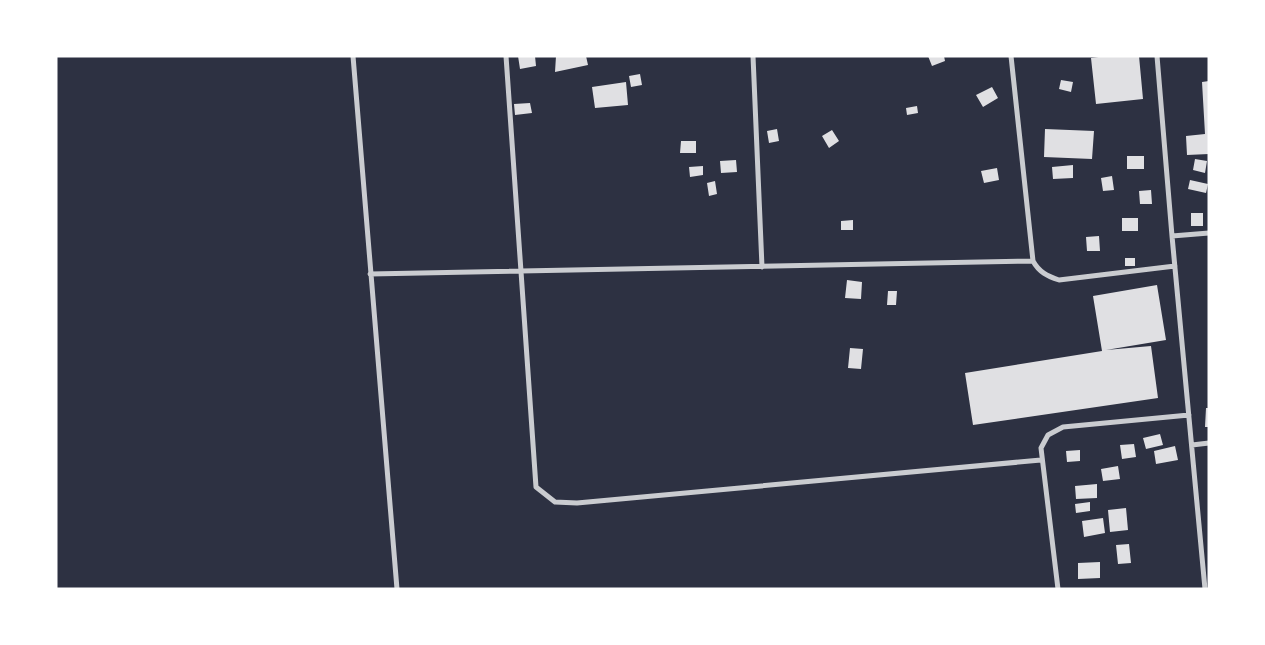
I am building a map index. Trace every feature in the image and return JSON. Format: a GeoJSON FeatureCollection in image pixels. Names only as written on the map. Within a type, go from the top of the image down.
{"type":"FeatureCollection","features":[{"type":"Feature","properties":{"kind":"street"},"geometry":{"type":"LineString","coordinates":[[353,56],[397,589]]}},
{"type":"Feature","properties":{"kind":"street"},"geometry":{"type":"LineString","coordinates":[[506,56],[536,487],[555,502],[577,503],[1042,460]]}},
{"type":"Feature","properties":{"kind":"street"},"geometry":{"type":"LineString","coordinates":[[753,56],[762,267]]}},
{"type":"Feature","properties":{"kind":"street"},"geometry":{"type":"LineString","coordinates":[[1011,56],[1033,261],[1037,269],[1048,277],[1059,280],[1175,266]]}},
{"type":"Feature","properties":{"kind":"street"},"geometry":{"type":"LineString","coordinates":[[1156,56],[1205,589]]}},
{"type":"Feature","properties":{"kind":"street"},"geometry":{"type":"LineString","coordinates":[[1172,236],[1209,233]]}},
{"type":"Feature","properties":{"kind":"street"},"geometry":{"type":"LineString","coordinates":[[370,274],[1033,261]]}},
{"type":"Feature","properties":{"kind":"street"},"geometry":{"type":"LineString","coordinates":[[1058,589],[1041,448],[1048,435],[1063,427],[1189,415]]}},
{"type":"Feature","properties":{"kind":"street"},"geometry":{"type":"LineString","coordinates":[[1192,445],[1209,443]]}},
{"type":"Feature","properties":{"kind":"building"},"geometry":{"type":"Polygon","coordinates":[[[518,56],[535,56],[536,66],[520,69],[518,56]]]}},
{"type":"Feature","properties":{"kind":"building"},"geometry":{"type":"Polygon","coordinates":[[[556,56],[586,56],[588,65],[555,72],[556,56]]]}},
{"type":"Feature","properties":{"kind":"building"},"geometry":{"type":"Polygon","coordinates":[[[928,56],[944,56],[945,61],[932,66],[928,56]]]}},
{"type":"Feature","properties":{"kind":"building"},"geometry":{"type":"Polygon","coordinates":[[[1139,56],[1143,99],[1096,104],[1091,58],[1139,56]]]}},
{"type":"Feature","properties":{"kind":"building"},"geometry":{"type":"Polygon","coordinates":[[[640,74],[642,85],[631,87],[629,76],[640,74]]]}},
{"type":"Feature","properties":{"kind":"building"},"geometry":{"type":"Polygon","coordinates":[[[1061,80],[1073,82],[1071,92],[1059,89],[1061,80]]]}},
{"type":"Feature","properties":{"kind":"building"},"geometry":{"type":"Polygon","coordinates":[[[1209,81],[1209,154],[1187,155],[1186,136],[1205,134],[1202,82],[1209,81]]]}},
{"type":"Feature","properties":{"kind":"building"},"geometry":{"type":"Polygon","coordinates":[[[626,82],[628,105],[595,108],[592,87],[626,82]]]}},
{"type":"Feature","properties":{"kind":"building"},"geometry":{"type":"Polygon","coordinates":[[[992,87],[998,98],[983,107],[976,95],[992,87]]]}},
{"type":"Feature","properties":{"kind":"building"},"geometry":{"type":"Polygon","coordinates":[[[530,103],[532,113],[515,115],[514,104],[530,103]]]}},
{"type":"Feature","properties":{"kind":"building"},"geometry":{"type":"Polygon","coordinates":[[[917,106],[918,113],[907,115],[906,108],[917,106]]]}},
{"type":"Feature","properties":{"kind":"building"},"geometry":{"type":"Polygon","coordinates":[[[777,129],[779,141],[769,143],[767,131],[777,129]]]}},
{"type":"Feature","properties":{"kind":"building"},"geometry":{"type":"Polygon","coordinates":[[[1045,129],[1094,131],[1092,159],[1044,157],[1045,129]]]}},
{"type":"Feature","properties":{"kind":"building"},"geometry":{"type":"Polygon","coordinates":[[[832,130],[839,141],[829,148],[822,136],[832,130]]]}},
{"type":"Feature","properties":{"kind":"building"},"geometry":{"type":"Polygon","coordinates":[[[681,141],[696,141],[696,153],[680,153],[681,141]]]}},
{"type":"Feature","properties":{"kind":"building"},"geometry":{"type":"Polygon","coordinates":[[[1127,156],[1144,156],[1144,169],[1127,169],[1127,156]]]}},
{"type":"Feature","properties":{"kind":"building"},"geometry":{"type":"Polygon","coordinates":[[[1195,159],[1207,161],[1205,173],[1193,170],[1195,159]]]}},
{"type":"Feature","properties":{"kind":"building"},"geometry":{"type":"Polygon","coordinates":[[[736,160],[737,172],[721,173],[720,161],[736,160]]]}},
{"type":"Feature","properties":{"kind":"building"},"geometry":{"type":"Polygon","coordinates":[[[1073,165],[1073,178],[1053,179],[1052,167],[1073,165]]]}},
{"type":"Feature","properties":{"kind":"building"},"geometry":{"type":"Polygon","coordinates":[[[703,166],[703,175],[690,177],[689,167],[703,166]]]}},
{"type":"Feature","properties":{"kind":"building"},"geometry":{"type":"Polygon","coordinates":[[[997,168],[999,180],[984,183],[981,171],[997,168]]]}},
{"type":"Feature","properties":{"kind":"building"},"geometry":{"type":"Polygon","coordinates":[[[1112,176],[1114,190],[1103,191],[1101,178],[1112,176]]]}},
{"type":"Feature","properties":{"kind":"building"},"geometry":{"type":"Polygon","coordinates":[[[1190,180],[1208,184],[1206,193],[1188,189],[1190,180]]]}},
{"type":"Feature","properties":{"kind":"building"},"geometry":{"type":"Polygon","coordinates":[[[715,181],[717,194],[709,196],[707,183],[715,181]]]}},
{"type":"Feature","properties":{"kind":"building"},"geometry":{"type":"Polygon","coordinates":[[[1151,190],[1152,204],[1140,204],[1139,191],[1151,190]]]}},
{"type":"Feature","properties":{"kind":"building"},"geometry":{"type":"Polygon","coordinates":[[[1191,213],[1203,213],[1203,226],[1191,226],[1191,213]]]}},
{"type":"Feature","properties":{"kind":"building"},"geometry":{"type":"Polygon","coordinates":[[[1122,218],[1138,218],[1138,231],[1122,231],[1122,218]]]}},
{"type":"Feature","properties":{"kind":"building"},"geometry":{"type":"Polygon","coordinates":[[[853,220],[853,230],[841,230],[841,221],[853,220]]]}},
{"type":"Feature","properties":{"kind":"building"},"geometry":{"type":"Polygon","coordinates":[[[1099,236],[1100,251],[1087,251],[1086,237],[1099,236]]]}},
{"type":"Feature","properties":{"kind":"building"},"geometry":{"type":"Polygon","coordinates":[[[1125,258],[1135,258],[1135,266],[1125,266],[1125,258]]]}},
{"type":"Feature","properties":{"kind":"building"},"geometry":{"type":"Polygon","coordinates":[[[847,280],[862,282],[861,299],[845,298],[847,280]]]}},
{"type":"Feature","properties":{"kind":"building"},"geometry":{"type":"Polygon","coordinates":[[[1157,285],[1166,340],[1106,350],[1151,346],[1158,398],[973,425],[965,373],[1102,351],[1093,296],[1157,285]]]}},
{"type":"Feature","properties":{"kind":"building"},"geometry":{"type":"Polygon","coordinates":[[[888,291],[897,291],[896,305],[887,305],[888,291]]]}},
{"type":"Feature","properties":{"kind":"building"},"geometry":{"type":"Polygon","coordinates":[[[850,348],[863,349],[861,369],[848,368],[850,348]]]}},
{"type":"Feature","properties":{"kind":"building"},"geometry":{"type":"Polygon","coordinates":[[[1206,408],[1209,408],[1209,427],[1205,427],[1206,408]]]}},
{"type":"Feature","properties":{"kind":"building"},"geometry":{"type":"Polygon","coordinates":[[[1160,434],[1163,445],[1146,449],[1143,438],[1160,434]]]}},
{"type":"Feature","properties":{"kind":"building"},"geometry":{"type":"Polygon","coordinates":[[[1134,444],[1136,457],[1122,459],[1120,445],[1134,444]]]}},
{"type":"Feature","properties":{"kind":"building"},"geometry":{"type":"Polygon","coordinates":[[[1175,446],[1178,460],[1156,464],[1154,451],[1175,446]]]}},
{"type":"Feature","properties":{"kind":"building"},"geometry":{"type":"Polygon","coordinates":[[[1080,450],[1080,461],[1067,462],[1066,451],[1080,450]]]}},
{"type":"Feature","properties":{"kind":"building"},"geometry":{"type":"Polygon","coordinates":[[[1118,466],[1120,479],[1103,481],[1101,469],[1118,466]]]}},
{"type":"Feature","properties":{"kind":"building"},"geometry":{"type":"Polygon","coordinates":[[[1097,484],[1097,498],[1076,499],[1075,486],[1097,484]]]}},
{"type":"Feature","properties":{"kind":"building"},"geometry":{"type":"Polygon","coordinates":[[[1090,502],[1090,511],[1076,513],[1075,504],[1090,502]]]}},
{"type":"Feature","properties":{"kind":"building"},"geometry":{"type":"Polygon","coordinates":[[[1126,508],[1128,530],[1110,532],[1108,510],[1126,508]]]}},
{"type":"Feature","properties":{"kind":"building"},"geometry":{"type":"Polygon","coordinates":[[[1103,518],[1105,533],[1084,537],[1082,521],[1103,518]]]}},
{"type":"Feature","properties":{"kind":"building"},"geometry":{"type":"Polygon","coordinates":[[[1129,544],[1131,563],[1118,564],[1116,545],[1129,544]]]}},
{"type":"Feature","properties":{"kind":"building"},"geometry":{"type":"Polygon","coordinates":[[[1100,562],[1100,578],[1078,579],[1078,563],[1100,562]]]}}]}
